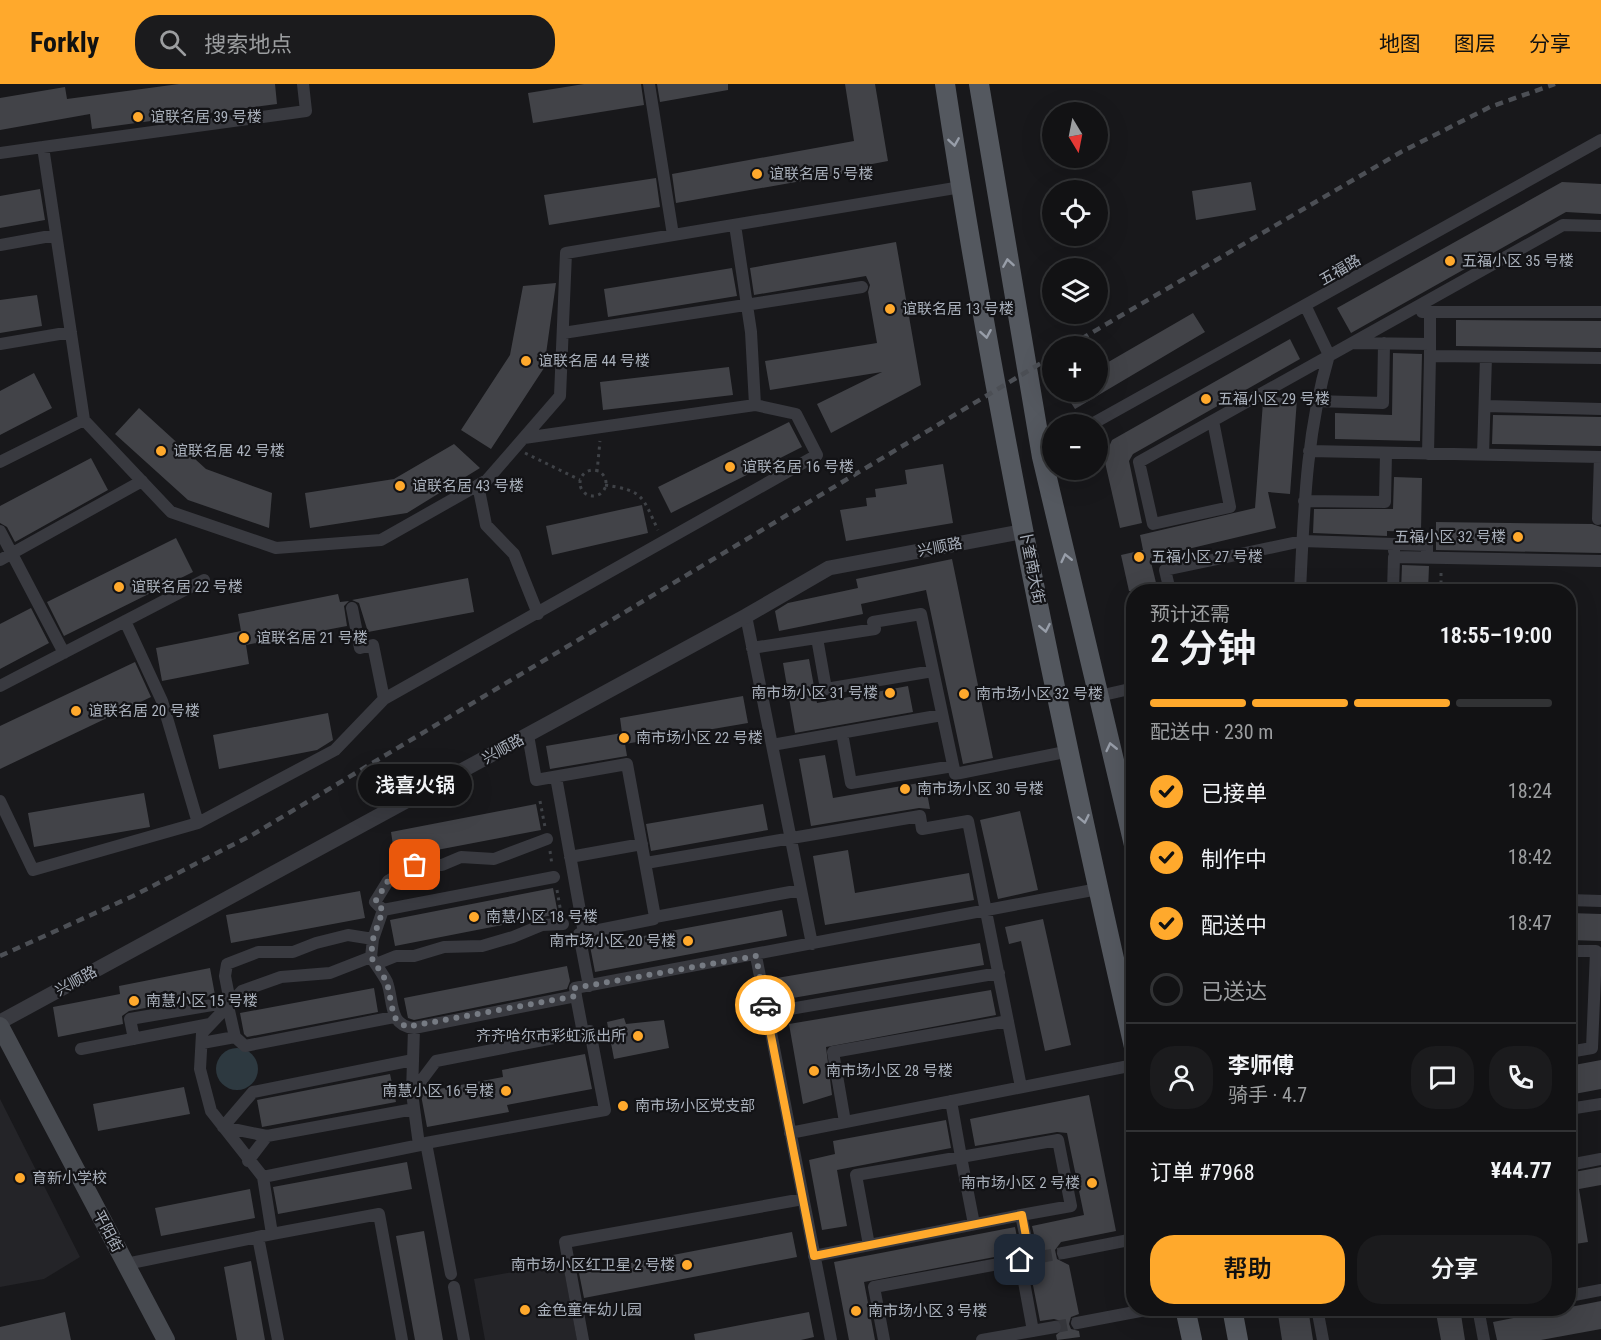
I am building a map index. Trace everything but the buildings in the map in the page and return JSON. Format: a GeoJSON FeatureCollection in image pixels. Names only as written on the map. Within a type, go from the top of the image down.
{"type":"FeatureCollection","features":[{"type":"Feature","properties":{"kind":"main road","name":"卜奎南大街"},"geometry":{"type":"LineString","coordinates":[[945,84],[996,390],[1098,889],[1126,1012]]}},
{"type":"Feature","properties":{"kind":"main road"},"geometry":{"type":"LineString","coordinates":[[979,84],[1040,446],[1099,696],[1126,797]]}},
{"type":"Feature","properties":{"kind":"main road","name":"平阳街"},"geometry":{"type":"LineString","coordinates":[[0,1024],[166,1340]]}},
{"type":"Feature","properties":{"kind":"main road"},"geometry":{"type":"LineString","coordinates":[[1187,1316],[1192,1340]]}},
{"type":"Feature","properties":{"kind":"main road"},"geometry":{"type":"LineString","coordinates":[[1234,1316],[1238,1340]]}},
{"type":"Feature","properties":{"kind":"street"},"geometry":{"type":"LineString","coordinates":[[0,153],[306,111],[303,84]]}},
{"type":"Feature","properties":{"kind":"street"},"geometry":{"type":"LineString","coordinates":[[649,84],[673,235]]}},
{"type":"Feature","properties":{"kind":"street","name":"五福路"},"geometry":{"type":"LineString","coordinates":[[1108,415],[1306,307],[1601,140]]}},
{"type":"Feature","properties":{"kind":"street"},"geometry":{"type":"LineString","coordinates":[[43,147],[84,420],[171,512],[276,548],[381,540],[487,480],[560,396],[566,253],[961,187]]}},
{"type":"Feature","properties":{"kind":"street"},"geometry":{"type":"LineString","coordinates":[[735,225],[747,304],[755,405]]}},
{"type":"Feature","properties":{"kind":"street"},"geometry":{"type":"LineString","coordinates":[[1213,421],[1230,507],[1153,524],[1139,462],[1563,225],[1601,226]]}},
{"type":"Feature","properties":{"kind":"street"},"geometry":{"type":"LineString","coordinates":[[0,245],[56,236]]}},
{"type":"Feature","properties":{"kind":"street"},"geometry":{"type":"LineString","coordinates":[[563,333],[862,287]]}},
{"type":"Feature","properties":{"kind":"street"},"geometry":{"type":"LineString","coordinates":[[1300,584],[1304,501],[1315,401],[1329,355],[1306,307]]}},
{"type":"Feature","properties":{"kind":"street"},"geometry":{"type":"LineString","coordinates":[[1408,312],[1601,312]]}},
{"type":"Feature","properties":{"kind":"street"},"geometry":{"type":"LineString","coordinates":[[1428,454],[1430,312]]}},
{"type":"Feature","properties":{"kind":"street"},"geometry":{"type":"LineString","coordinates":[[0,344],[71,332]]}},
{"type":"Feature","properties":{"kind":"street"},"geometry":{"type":"LineString","coordinates":[[1350,343],[1384,343],[1486,357],[1601,358]]}},
{"type":"Feature","properties":{"kind":"street"},"geometry":{"type":"LineString","coordinates":[[1315,401],[1383,403],[1384,343]]}},
{"type":"Feature","properties":{"kind":"street"},"geometry":{"type":"LineString","coordinates":[[1483,455],[1486,357]]}},
{"type":"Feature","properties":{"kind":"street"},"geometry":{"type":"LineString","coordinates":[[0,801],[33,870],[198,823],[335,750],[384,699],[817,455],[796,414],[755,405],[524,438]]}},
{"type":"Feature","properties":{"kind":"street"},"geometry":{"type":"LineString","coordinates":[[1485,406],[1601,410]]}},
{"type":"Feature","properties":{"kind":"street"},"geometry":{"type":"LineString","coordinates":[[0,462],[84,420]]}},
{"type":"Feature","properties":{"kind":"street"},"geometry":{"type":"LineString","coordinates":[[1309,451],[1600,457],[1598,519]]}},
{"type":"Feature","properties":{"kind":"street"},"geometry":{"type":"LineString","coordinates":[[1304,501],[1385,502],[1386,453]]}},
{"type":"Feature","properties":{"kind":"street"},"geometry":{"type":"LineString","coordinates":[[0,560],[142,481]]}},
{"type":"Feature","properties":{"kind":"street"},"geometry":{"type":"LineString","coordinates":[[478,485],[486,525],[514,554],[538,614]]}},
{"type":"Feature","properties":{"kind":"street"},"geometry":{"type":"LineString","coordinates":[[0,531],[64,653]]}},
{"type":"Feature","properties":{"kind":"street","name":"兴顺路"},"geometry":{"type":"LineString","coordinates":[[0,1024],[746,616],[829,568],[1025,531]]}},
{"type":"Feature","properties":{"kind":"street"},"geometry":{"type":"LineString","coordinates":[[1168,584],[1165,570],[1302,541],[1394,551],[1427,558],[1601,561]]}},
{"type":"Feature","properties":{"kind":"street"},"geometry":{"type":"LineString","coordinates":[[1393,584],[1394,551]]}},
{"type":"Feature","properties":{"kind":"street"},"geometry":{"type":"LineString","coordinates":[[0,686],[204,580]]}},
{"type":"Feature","properties":{"kind":"street"},"geometry":{"type":"LineString","coordinates":[[352,608],[360,648],[373,645],[384,699]]}},
{"type":"Feature","properties":{"kind":"street"},"geometry":{"type":"LineString","coordinates":[[752,648],[875,629],[873,622],[921,614],[954,774],[1070,751]]}},
{"type":"Feature","properties":{"kind":"street"},"geometry":{"type":"LineString","coordinates":[[746,616],[812,944]]}},
{"type":"Feature","properties":{"kind":"street"},"geometry":{"type":"LineString","coordinates":[[125,621],[162,701],[198,823]]}},
{"type":"Feature","properties":{"kind":"street"},"geometry":{"type":"LineString","coordinates":[[817,638],[826,689],[933,671]]}},
{"type":"Feature","properties":{"kind":"street"},"geometry":{"type":"LineString","coordinates":[[1099,696],[1126,690]]}},
{"type":"Feature","properties":{"kind":"street"},"geometry":{"type":"LineString","coordinates":[[772,745],[942,715]]}},
{"type":"Feature","properties":{"kind":"street"},"geometry":{"type":"LineString","coordinates":[[842,733],[851,783],[953,766]]}},
{"type":"Feature","properties":{"kind":"street"},"geometry":{"type":"LineString","coordinates":[[528,735],[536,780],[627,764],[655,917],[801,890]]}},
{"type":"Feature","properties":{"kind":"street"},"geometry":{"type":"LineString","coordinates":[[555,777],[584,933]]}},
{"type":"Feature","properties":{"kind":"street"},"geometry":{"type":"LineString","coordinates":[[646,863],[920,816],[922,829],[969,821],[1021,1087]]}},
{"type":"Feature","properties":{"kind":"street"},"geometry":{"type":"LineString","coordinates":[[383,910],[375,902],[388,881],[415,865],[442,865],[461,857],[494,859],[547,839]]}},
{"type":"Feature","properties":{"kind":"street"},"geometry":{"type":"LineString","coordinates":[[570,857],[642,844]]}},
{"type":"Feature","properties":{"kind":"street"},"geometry":{"type":"LineString","coordinates":[[383,910],[554,877]]}},
{"type":"Feature","properties":{"kind":"street"},"geometry":{"type":"LineString","coordinates":[[583,1033],[575,988],[756,956],[1098,889]]}},
{"type":"Feature","properties":{"kind":"street"},"geometry":{"type":"LineString","coordinates":[[1576,900],[1601,901]]}},
{"type":"Feature","properties":{"kind":"street"},"geometry":{"type":"LineString","coordinates":[[383,910],[373,939],[373,961],[387,982],[394,1017],[406,1027],[414,1028],[576,996]]}},
{"type":"Feature","properties":{"kind":"street"},"geometry":{"type":"LineString","coordinates":[[589,986],[579,934],[654,919]]}},
{"type":"Feature","properties":{"kind":"street"},"geometry":{"type":"LineString","coordinates":[[272,1233],[262,1177],[211,1111],[200,1069],[202,1033],[210,1024],[242,991],[281,977],[330,973],[373,961],[396,956],[414,956],[444,947],[482,946],[513,938],[543,925],[563,924]]}},
{"type":"Feature","properties":{"kind":"street"},"geometry":{"type":"LineString","coordinates":[[373,939],[348,935],[316,943],[293,952],[258,952],[227,964],[225,976],[235,1037],[245,1046],[394,1017]]}},
{"type":"Feature","properties":{"kind":"street"},"geometry":{"type":"LineString","coordinates":[[1576,951],[1596,951],[1592,1048],[1576,1051]]}},
{"type":"Feature","properties":{"kind":"street"},"geometry":{"type":"LineString","coordinates":[[756,956],[831,1340]]}},
{"type":"Feature","properties":{"kind":"street"},"geometry":{"type":"LineString","coordinates":[[767,1013],[999,973]]}},
{"type":"Feature","properties":{"kind":"street"},"geometry":{"type":"LineString","coordinates":[[134,1039],[130,1019],[229,1004]]}},
{"type":"Feature","properties":{"kind":"street"},"geometry":{"type":"LineString","coordinates":[[845,1122],[833,1052],[1008,1021]]}},
{"type":"Feature","properties":{"kind":"street"},"geometry":{"type":"LineString","coordinates":[[81,1049],[210,1024]]}},
{"type":"Feature","properties":{"kind":"street"},"geometry":{"type":"LineString","coordinates":[[414,1028],[412,1093],[414,1109],[451,1274]]}},
{"type":"Feature","properties":{"kind":"street"},"geometry":{"type":"LineString","coordinates":[[262,1177],[605,1110],[590,1031],[436,1060],[412,1093]]}},
{"type":"Feature","properties":{"kind":"street"},"geometry":{"type":"LineString","coordinates":[[202,1044],[235,1037]]}},
{"type":"Feature","properties":{"kind":"street"},"geometry":{"type":"LineString","coordinates":[[223,1127],[253,1092],[413,1060]]}},
{"type":"Feature","properties":{"kind":"street"},"geometry":{"type":"LineString","coordinates":[[790,1133],[1126,1067]]}},
{"type":"Feature","properties":{"kind":"street"},"geometry":{"type":"LineString","coordinates":[[951,1101],[974,1224]]}},
{"type":"Feature","properties":{"kind":"street"},"geometry":{"type":"LineString","coordinates":[[1576,1108],[1601,1104]]}},
{"type":"Feature","properties":{"kind":"street"},"geometry":{"type":"LineString","coordinates":[[223,1127],[267,1136],[414,1109]]}},
{"type":"Feature","properties":{"kind":"street"},"geometry":{"type":"LineString","coordinates":[[248,1161],[267,1136]]}},
{"type":"Feature","properties":{"kind":"street"},"geometry":{"type":"LineString","coordinates":[[814,1256],[1071,1206],[1058,1140],[856,1175],[869,1245]]}},
{"type":"Feature","properties":{"kind":"street"},"geometry":{"type":"LineString","coordinates":[[1576,1164],[1601,1159]]}},
{"type":"Feature","properties":{"kind":"street"},"geometry":{"type":"LineString","coordinates":[[583,1340],[565,1242],[803,1199]]}},
{"type":"Feature","properties":{"kind":"street"},"geometry":{"type":"LineString","coordinates":[[126,1264],[272,1233],[379,1214],[402,1340]]}},
{"type":"Feature","properties":{"kind":"street"},"geometry":{"type":"LineString","coordinates":[[1022,1215],[1030,1258],[1033,1331]]}},
{"type":"Feature","properties":{"kind":"street"},"geometry":{"type":"LineString","coordinates":[[258,1237],[278,1340]]}},
{"type":"Feature","properties":{"kind":"street"},"geometry":{"type":"LineString","coordinates":[[1063,1252],[1126,1240]]}},
{"type":"Feature","properties":{"kind":"street"},"geometry":{"type":"LineString","coordinates":[[884,1340],[874,1287],[1030,1258]]}},
{"type":"Feature","properties":{"kind":"street"},"geometry":{"type":"LineString","coordinates":[[454,1287],[464,1340]]}},
{"type":"Feature","properties":{"kind":"street"},"geometry":{"type":"LineString","coordinates":[[1576,1295],[1601,1290]]}},
{"type":"Feature","properties":{"kind":"street"},"geometry":{"type":"LineString","coordinates":[[1077,1323],[1126,1314]]}},
{"type":"Feature","properties":{"kind":"street"},"geometry":{"type":"LineString","coordinates":[[1318,1316],[1323,1340]]}},
{"type":"Feature","properties":{"kind":"street"},"geometry":{"type":"LineString","coordinates":[[1480,1316],[1484,1340]]}},
{"type":"Feature","properties":{"kind":"street"},"geometry":{"type":"LineString","coordinates":[[982,1340],[1055,1327]]}},
{"type":"Feature","properties":{"kind":"path"},"geometry":{"type":"LineString","coordinates":[[597,471],[602,448],[598,427]]}},
{"type":"Feature","properties":{"kind":"path"},"geometry":{"type":"LineString","coordinates":[[515,448],[580,480]]}},
{"type":"Feature","properties":{"kind":"path"},"geometry":{"type":"LineString","coordinates":[[597,471],[604,477],[605,485],[602,492],[590,496],[583,492],[580,480],[585,473],[597,471]]}},
{"type":"Feature","properties":{"kind":"path"},"geometry":{"type":"LineString","coordinates":[[605,485],[630,489],[642,497],[663,542]]}},
{"type":"Feature","properties":{"kind":"path"},"geometry":{"type":"LineString","coordinates":[[1440,584],[1441,558]]}},
{"type":"Feature","properties":{"kind":"path"},"geometry":{"type":"LineString","coordinates":[[540,801],[563,924]]}},
{"type":"Feature","properties":{"kind":"shaded area"},"geometry":{"type":"Polygon","coordinates":[[[237,1048],[245,1049],[252,1054],[257,1061],[257,1077],[252,1084],[245,1089],[237,1090],[229,1089],[222,1084],[217,1077],[216,1069],[217,1061],[222,1054],[229,1049],[237,1048]]]}},
{"type":"Feature","properties":{"kind":"shaded area","name":"育新小学校"},"geometry":{"type":"Polygon","coordinates":[[[0,1099],[80,1257],[44,1279],[0,1287],[0,1099]]]}},
{"type":"Feature","properties":{"kind":"shaded area","name":"金色童年幼儿园"},"geometry":{"type":"Polygon","coordinates":[[[563,1263],[577,1340],[485,1340],[474,1279],[563,1263]]]}},
{"type":"Feature","properties":{"kind":"tunnel"},"geometry":{"type":"LineString","coordinates":[[1040,1257],[1063,1253]]}},
{"type":"Feature","properties":{"kind":"tunnel"},"geometry":{"type":"LineString","coordinates":[[1055,1327],[1077,1323]]}},
{"type":"Feature","properties":{"kind":"railway"},"geometry":{"type":"LineString","coordinates":[[1086,336],[1401,152],[1490,107],[1555,84]]}},
{"type":"Feature","properties":{"kind":"railway"},"geometry":{"type":"LineString","coordinates":[[0,956],[133,896],[252,835],[1042,363]]}},
{"type":"Feature","properties":{"kind":"way so far"},"geometry":{"type":"LineString","coordinates":[[415,865],[388,881],[375,902],[383,910],[373,939],[371,957],[387,982],[394,1017],[406,1027],[414,1028],[576,996],[575,988],[756,956],[765,1005]]}},
{"type":"Feature","properties":{"kind":"place","name":"谊联名居 39 号楼"},"geometry":{"type":"Point","coordinates":[138,117]}},
{"type":"Feature","properties":{"kind":"place","name":"谊联名居 5 号楼"},"geometry":{"type":"Point","coordinates":[757,174]}},
{"type":"Feature","properties":{"kind":"place","name":"五福小区 35 号楼"},"geometry":{"type":"Point","coordinates":[1450,261]}},
{"type":"Feature","properties":{"kind":"place","name":"谊联名居 13 号楼"},"geometry":{"type":"Point","coordinates":[890,309]}},
{"type":"Feature","properties":{"kind":"place","name":"谊联名居 44 号楼"},"geometry":{"type":"Point","coordinates":[526,361]}},
{"type":"Feature","properties":{"kind":"place","name":"五福小区 29 号楼"},"geometry":{"type":"Point","coordinates":[1206,399]}},
{"type":"Feature","properties":{"kind":"place","name":"谊联名居 42 号楼"},"geometry":{"type":"Point","coordinates":[161,451]}},
{"type":"Feature","properties":{"kind":"place","name":"谊联名居 16 号楼"},"geometry":{"type":"Point","coordinates":[730,467]}},
{"type":"Feature","properties":{"kind":"place","name":"谊联名居 43 号楼"},"geometry":{"type":"Point","coordinates":[400,486]}},
{"type":"Feature","properties":{"kind":"place","name":"五福小区 32 号楼"},"geometry":{"type":"Point","coordinates":[1518,537]}},
{"type":"Feature","properties":{"kind":"place","name":"五福小区 27 号楼"},"geometry":{"type":"Point","coordinates":[1139,557]}},
{"type":"Feature","properties":{"kind":"place","name":"谊联名居 22 号楼"},"geometry":{"type":"Point","coordinates":[119,587]}},
{"type":"Feature","properties":{"kind":"place","name":"谊联名居 21 号楼"},"geometry":{"type":"Point","coordinates":[244,638]}},
{"type":"Feature","properties":{"kind":"place","name":"南市场小区 31 号楼"},"geometry":{"type":"Point","coordinates":[890,693]}},
{"type":"Feature","properties":{"kind":"place","name":"南市场小区 32 号楼"},"geometry":{"type":"Point","coordinates":[964,694]}},
{"type":"Feature","properties":{"kind":"place","name":"谊联名居 20 号楼"},"geometry":{"type":"Point","coordinates":[76,711]}},
{"type":"Feature","properties":{"kind":"place","name":"南市场小区 22 号楼"},"geometry":{"type":"Point","coordinates":[624,738]}},
{"type":"Feature","properties":{"kind":"place","name":"南市场小区 30 号楼"},"geometry":{"type":"Point","coordinates":[905,789]}},
{"type":"Feature","properties":{"kind":"place","name":"浅喜火锅"},"geometry":{"type":"Point","coordinates":[415,865]}},
{"type":"Feature","properties":{"kind":"place","name":"南慧小区 18 号楼"},"geometry":{"type":"Point","coordinates":[474,917]}},
{"type":"Feature","properties":{"kind":"place","name":"南市场小区 20 号楼"},"geometry":{"type":"Point","coordinates":[688,941]}},
{"type":"Feature","properties":{"kind":"place","name":"南慧小区 15 号楼"},"geometry":{"type":"Point","coordinates":[134,1001]}},
{"type":"Feature","properties":{"kind":"place","name":"齐齐哈尔市彩虹派出所"},"geometry":{"type":"Point","coordinates":[638,1036]}},
{"type":"Feature","properties":{"kind":"place","name":"南市场小区 28 号楼"},"geometry":{"type":"Point","coordinates":[814,1071]}},
{"type":"Feature","properties":{"kind":"place","name":"南慧小区 16 号楼"},"geometry":{"type":"Point","coordinates":[506,1091]}},
{"type":"Feature","properties":{"kind":"place","name":"南市场小区党支部"},"geometry":{"type":"Point","coordinates":[623,1106]}},
{"type":"Feature","properties":{"kind":"place","name":"育新小学校"},"geometry":{"type":"Point","coordinates":[20,1178]}},
{"type":"Feature","properties":{"kind":"place","name":"南市场小区 2 号楼"},"geometry":{"type":"Point","coordinates":[1092,1183]}},
{"type":"Feature","properties":{"kind":"place","name":"南市场小区红卫星 2 号楼"},"geometry":{"type":"Point","coordinates":[687,1265]}},
{"type":"Feature","properties":{"kind":"place","name":"金色童年幼儿园"},"geometry":{"type":"Point","coordinates":[525,1310]}},
{"type":"Feature","properties":{"kind":"place","name":"南市场小区 3 号楼"},"geometry":{"type":"Point","coordinates":[856,1311]}},
{"type":"Feature","properties":{"kind":"route"},"geometry":{"type":"LineString","coordinates":[[765,1005],[814,1256],[1022,1215],[1030,1258],[1020,1260]]}}]}
